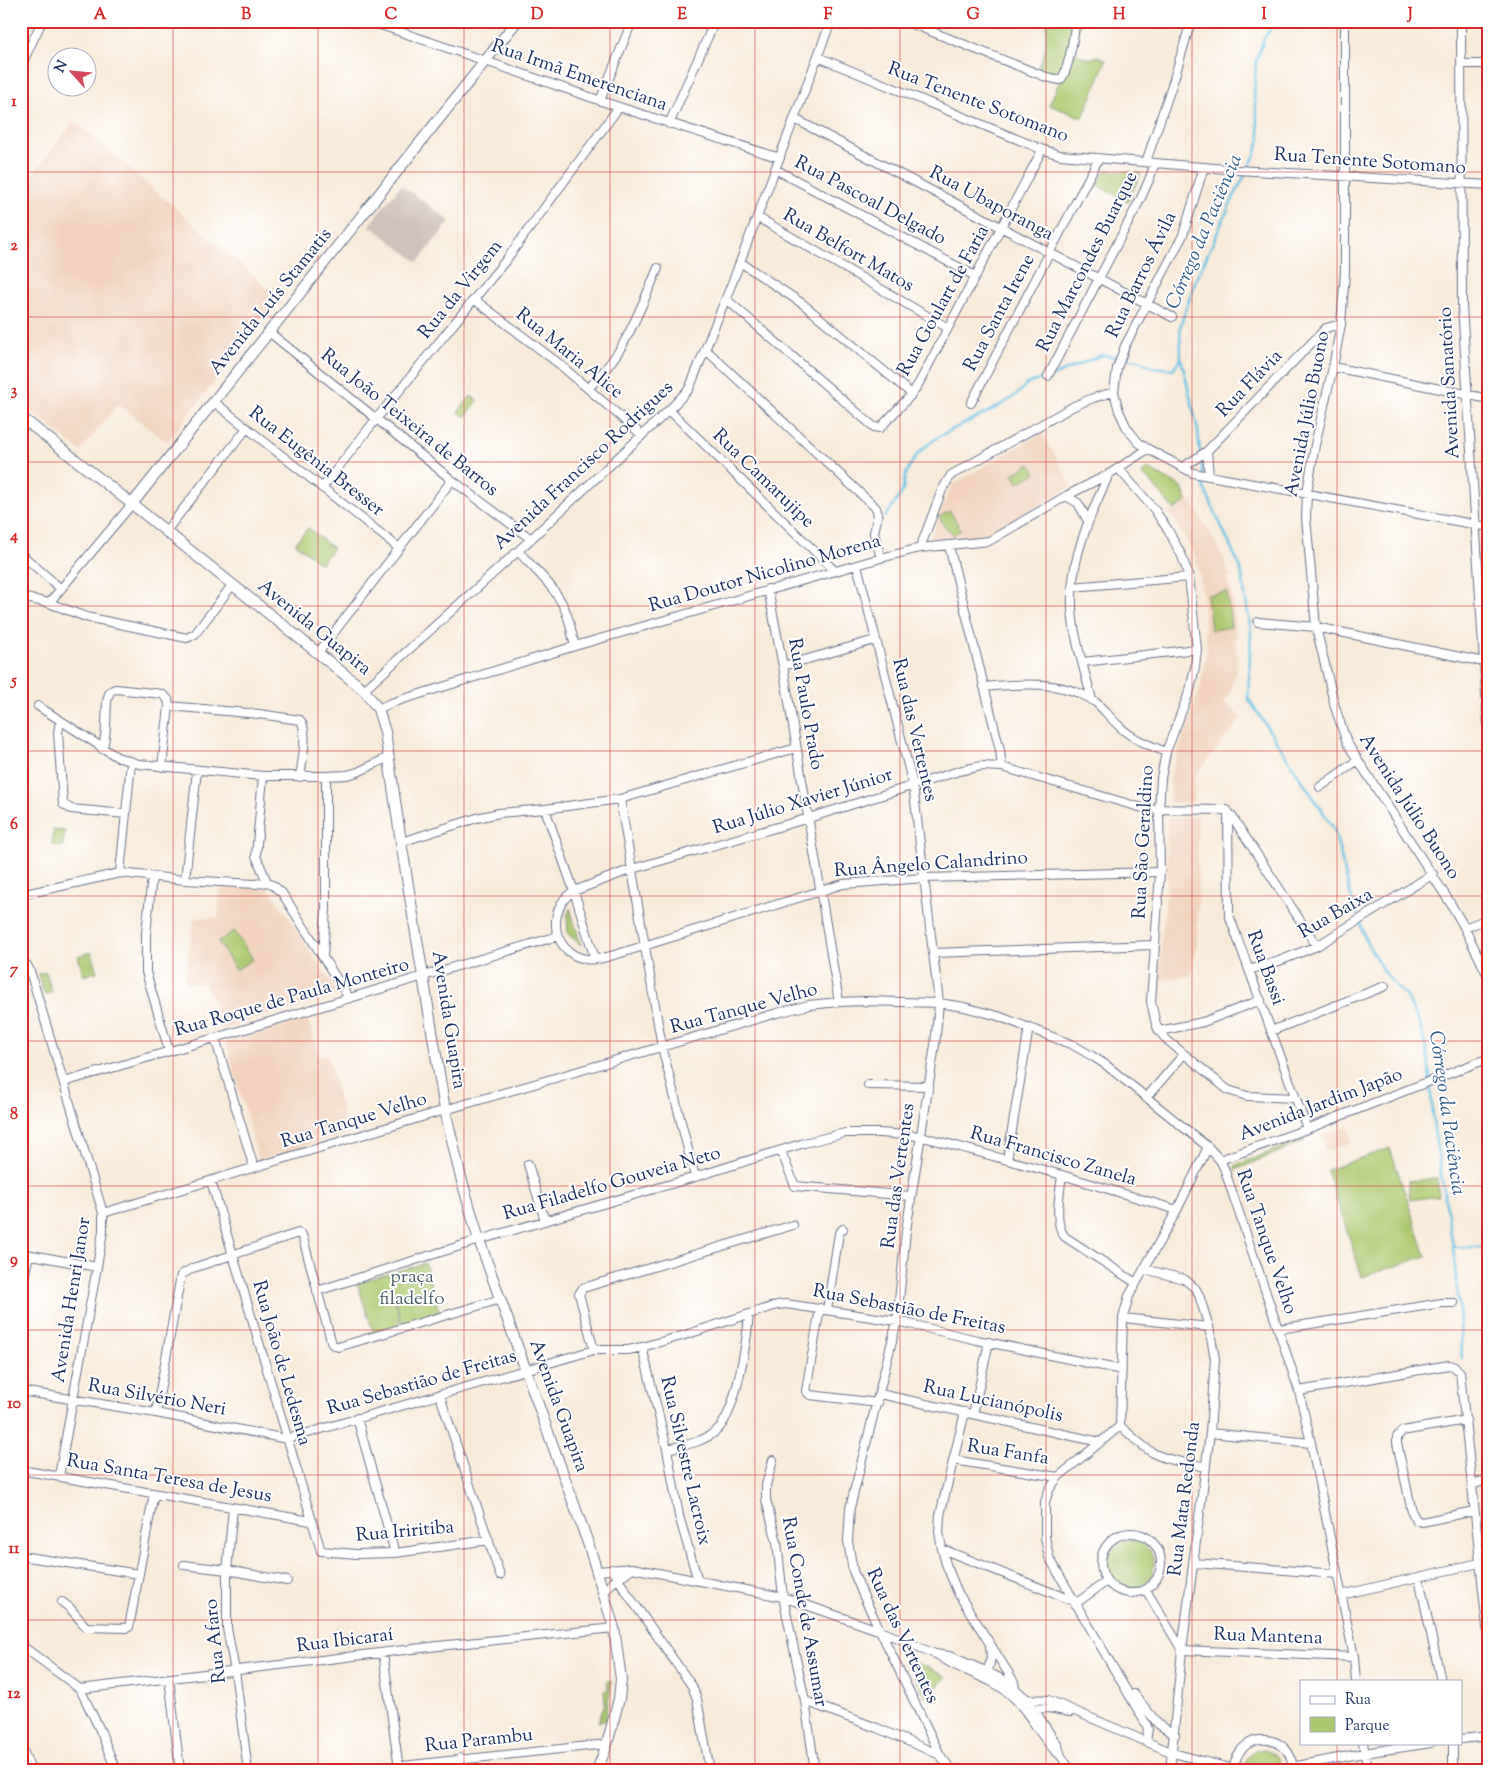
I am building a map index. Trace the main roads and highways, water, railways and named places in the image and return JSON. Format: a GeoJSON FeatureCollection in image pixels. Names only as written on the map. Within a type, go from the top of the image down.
{"type":"FeatureCollection","features":[{"type":"Feature","properties":{"kind":"main road","name":"Avenida Luís Stamatis"},"geometry":{"type":"LineString","coordinates":[[132,504],[517,21]]}},
{"type":"Feature","properties":{"kind":"main road","name":"Avenida Guapira"},"geometry":{"type":"LineString","coordinates":[[21,417],[364,690],[378,709],[382,718],[445,1110],[462,1183],[479,1240],[598,1571],[614,1628],[621,1679],[619,1699],[607,1744],[597,1771]]}},
{"type":"Feature","properties":{"kind":"waterway","name":"Córrego da Paciência"},"geometry":{"type":"LineString","coordinates":[[1200,453],[1198,430],[1181,358],[1180,327],[1195,282],[1255,155],[1260,139],[1254,96],[1256,62],[1264,38],[1276,21]]}},
{"type":"Feature","properties":{"kind":"waterway"},"geometry":{"type":"LineString","coordinates":[[885,517],[902,492],[904,479],[911,463],[929,443],[1000,405],[1020,391],[1026,384],[1055,375],[1102,355],[1139,360],[1152,367],[1173,369],[1181,358]]}},
{"type":"Feature","properties":{"kind":"waterway","name":"Córrego da Paciência"},"geometry":{"type":"LineString","coordinates":[[1201,458],[1204,488],[1241,569],[1251,632],[1248,698],[1334,829],[1358,917]]}},
{"type":"Feature","properties":{"kind":"waterway","name":"Córrego da Paciência"},"geometry":{"type":"LineString","coordinates":[[1360,923],[1366,941],[1383,971],[1407,998],[1420,1025],[1428,1057],[1434,1129],[1453,1247],[1462,1358]]}},
{"type":"Feature","properties":{"kind":"waterway"},"geometry":{"type":"LineString","coordinates":[[1453,1247],[1489,1247]]}},
{"type":"Feature","properties":{"kind":"park label","name":"praça filadelfo"},"geometry":{"type":"Point","coordinates":[412,1288]}}]}
